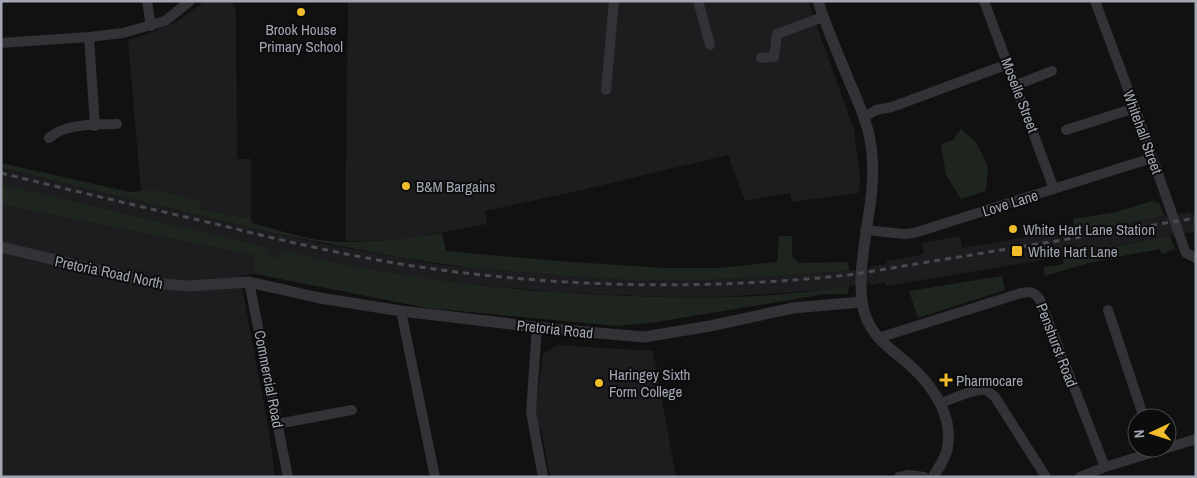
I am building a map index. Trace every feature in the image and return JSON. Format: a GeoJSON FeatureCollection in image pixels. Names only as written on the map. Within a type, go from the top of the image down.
{"type":"FeatureCollection","features":[{"type":"Feature","properties":{"kind":"street"},"geometry":{"type":"LineString","coordinates":[[148,1],[151,26]]}},
{"type":"Feature","properties":{"kind":"street"},"geometry":{"type":"LineString","coordinates":[[1,43],[123,33],[166,21],[190,1]]}},
{"type":"Feature","properties":{"kind":"street"},"geometry":{"type":"LineString","coordinates":[[606,90],[614,1]]}},
{"type":"Feature","properties":{"kind":"street"},"geometry":{"type":"LineString","coordinates":[[698,1],[710,45]]}},
{"type":"Feature","properties":{"kind":"street"},"geometry":{"type":"LineString","coordinates":[[818,1],[864,117],[870,140],[873,162],[872,182],[862,268],[862,302],[866,319],[878,338],[926,381],[941,403],[947,425],[947,449],[942,463],[933,477]]}},
{"type":"Feature","properties":{"kind":"street","name":"Moselle Street"},"geometry":{"type":"LineString","coordinates":[[984,1],[1054,189]]}},
{"type":"Feature","properties":{"kind":"street","name":"Whitehall Street"},"geometry":{"type":"LineString","coordinates":[[1095,1],[1136,108],[1184,248],[1186,253],[1196,258]]}},
{"type":"Feature","properties":{"kind":"street"},"geometry":{"type":"LineString","coordinates":[[761,58],[774,57],[777,34],[823,17]]}},
{"type":"Feature","properties":{"kind":"street"},"geometry":{"type":"LineString","coordinates":[[89,37],[95,126]]}},
{"type":"Feature","properties":{"kind":"street"},"geometry":{"type":"LineString","coordinates":[[864,117],[876,110],[892,107],[1008,64]]}},
{"type":"Feature","properties":{"kind":"street"},"geometry":{"type":"LineString","coordinates":[[1016,85],[1052,71]]}},
{"type":"Feature","properties":{"kind":"street"},"geometry":{"type":"LineString","coordinates":[[1066,130],[1136,108]]}},
{"type":"Feature","properties":{"kind":"street"},"geometry":{"type":"LineString","coordinates":[[49,138],[56,131],[117,124]]}},
{"type":"Feature","properties":{"kind":"street","name":"Love Lane"},"geometry":{"type":"LineString","coordinates":[[866,230],[904,234],[914,233],[1152,158]]}},
{"type":"Feature","properties":{"kind":"street","name":"Pretoria Road North"},"geometry":{"type":"LineString","coordinates":[[1,247],[152,283],[188,286],[249,282]]}},
{"type":"Feature","properties":{"kind":"street","name":"Pretoria Road"},"geometry":{"type":"LineString","coordinates":[[249,282],[320,298],[401,312],[644,337],[710,326],[793,308],[862,302]]}},
{"type":"Feature","properties":{"kind":"street","name":"Commercial Road"},"geometry":{"type":"LineString","coordinates":[[249,282],[288,477]]}},
{"type":"Feature","properties":{"kind":"street","name":"Penshurst Road"},"geometry":{"type":"LineString","coordinates":[[878,338],[1021,293],[1034,293],[1040,300],[1105,467]]}},
{"type":"Feature","properties":{"kind":"street"},"geometry":{"type":"LineString","coordinates":[[1108,310],[1141,408]]}},
{"type":"Feature","properties":{"kind":"street"},"geometry":{"type":"LineString","coordinates":[[401,312],[435,477]]}},
{"type":"Feature","properties":{"kind":"street"},"geometry":{"type":"LineString","coordinates":[[537,327],[531,412],[543,477]]}},
{"type":"Feature","properties":{"kind":"street"},"geometry":{"type":"LineString","coordinates":[[941,403],[983,389],[989,392],[995,397],[1046,477]]}},
{"type":"Feature","properties":{"kind":"street"},"geometry":{"type":"LineString","coordinates":[[278,424],[352,410]]}},
{"type":"Feature","properties":{"kind":"street"},"geometry":{"type":"LineString","coordinates":[[1177,445],[1196,440]]}},
{"type":"Feature","properties":{"kind":"street"},"geometry":{"type":"LineString","coordinates":[[1080,477],[1131,458]]}},
{"type":"Feature","properties":{"kind":"street"},"geometry":{"type":"LineString","coordinates":[[899,477],[909,475],[924,477]]}},
{"type":"Feature","properties":{"kind":"shaded area"},"geometry":{"type":"Polygon","coordinates":[[[205,1],[230,1],[236,11],[237,159],[251,159],[251,219],[200,209],[201,202],[158,190],[141,192],[128,40],[176,22],[205,1]]]}},
{"type":"Feature","properties":{"kind":"shaded area"},"geometry":{"type":"Polygon","coordinates":[[[348,1],[808,1],[854,130],[860,176],[859,193],[792,202],[790,193],[745,201],[728,155],[485,211],[487,224],[409,238],[345,241],[348,1]]]}},
{"type":"Feature","properties":{"kind":"shaded area"},"geometry":{"type":"Polygon","coordinates":[[[961,129],[976,142],[988,167],[986,191],[961,199],[946,175],[941,144],[953,140],[961,129]]]}},
{"type":"Feature","properties":{"kind":"shaded area"},"geometry":{"type":"Polygon","coordinates":[[[1,163],[130,192],[158,190],[202,202],[200,209],[251,219],[252,223],[319,240],[365,242],[442,233],[446,251],[664,268],[720,268],[777,262],[779,236],[792,236],[792,257],[799,263],[847,262],[850,271],[711,280],[645,280],[604,279],[472,268],[403,258],[277,234],[1,168],[1,163]]]}},
{"type":"Feature","properties":{"kind":"shaded area"},"geometry":{"type":"Polygon","coordinates":[[[1,168],[324,244],[435,264],[604,279],[711,280],[850,271],[871,268],[871,266],[887,264],[887,261],[924,254],[922,243],[960,236],[962,248],[1109,223],[1109,225],[1191,212],[1191,215],[1196,214],[1196,229],[1194,229],[1194,232],[1113,246],[1113,248],[886,286],[885,282],[823,290],[720,297],[566,293],[411,277],[327,262],[280,251],[278,259],[268,256],[269,248],[1,184],[1,168]]]}},
{"type":"Feature","properties":{"kind":"shaded area"},"geometry":{"type":"Polygon","coordinates":[[[1,184],[270,248],[268,256],[278,258],[280,250],[366,268],[453,282],[541,291],[656,297],[767,295],[849,286],[848,294],[826,294],[650,323],[617,326],[427,308],[255,274],[253,255],[1,205],[1,184]]]}},
{"type":"Feature","properties":{"kind":"shaded area"},"geometry":{"type":"Polygon","coordinates":[[[1155,200],[1156,203],[1159,202],[1164,216],[1109,226],[1108,223],[1074,229],[1073,219],[1116,212],[1155,200]]]}},
{"type":"Feature","properties":{"kind":"shaded area"},"geometry":{"type":"Polygon","coordinates":[[[1,205],[253,255],[255,274],[240,276],[270,437],[275,477],[1,477],[1,205]]]}},
{"type":"Feature","properties":{"kind":"shaded area"},"geometry":{"type":"Polygon","coordinates":[[[1170,236],[1175,249],[1162,254],[1160,249],[1131,254],[1045,276],[1043,267],[1064,264],[1062,256],[1170,236]]]}},
{"type":"Feature","properties":{"kind":"shaded area"},"geometry":{"type":"Polygon","coordinates":[[[1002,276],[1005,290],[918,318],[909,291],[1002,276]]]}},
{"type":"Feature","properties":{"kind":"shaded area","name":"Haringey Sixth Form College"},"geometry":{"type":"Polygon","coordinates":[[[557,345],[653,351],[676,477],[550,477],[541,429],[538,429],[535,411],[543,354],[557,345]]]}},
{"type":"Feature","properties":{"kind":"railway"},"geometry":{"type":"LineString","coordinates":[[1,173],[297,243],[375,259],[480,275],[532,280],[638,285],[744,283],[849,275],[1196,218]]}},
{"type":"Feature","properties":{"kind":"place","name":"Brook House Primary School"},"geometry":{"type":"Point","coordinates":[301,12]}},
{"type":"Feature","properties":{"kind":"place","name":"B&M Bargains"},"geometry":{"type":"Point","coordinates":[406,186]}},
{"type":"Feature","properties":{"kind":"place","name":"White Hart Lane Station"},"geometry":{"type":"Point","coordinates":[1013,229]}},
{"type":"Feature","properties":{"kind":"place","name":"White Hart Lane"},"geometry":{"type":"Point","coordinates":[1017,251]}},
{"type":"Feature","properties":{"kind":"place","name":"Pharmocare"},"geometry":{"type":"Point","coordinates":[946,380]}},
{"type":"Feature","properties":{"kind":"place","name":"Haringey Sixth Form College"},"geometry":{"type":"Point","coordinates":[599,383]}}]}
